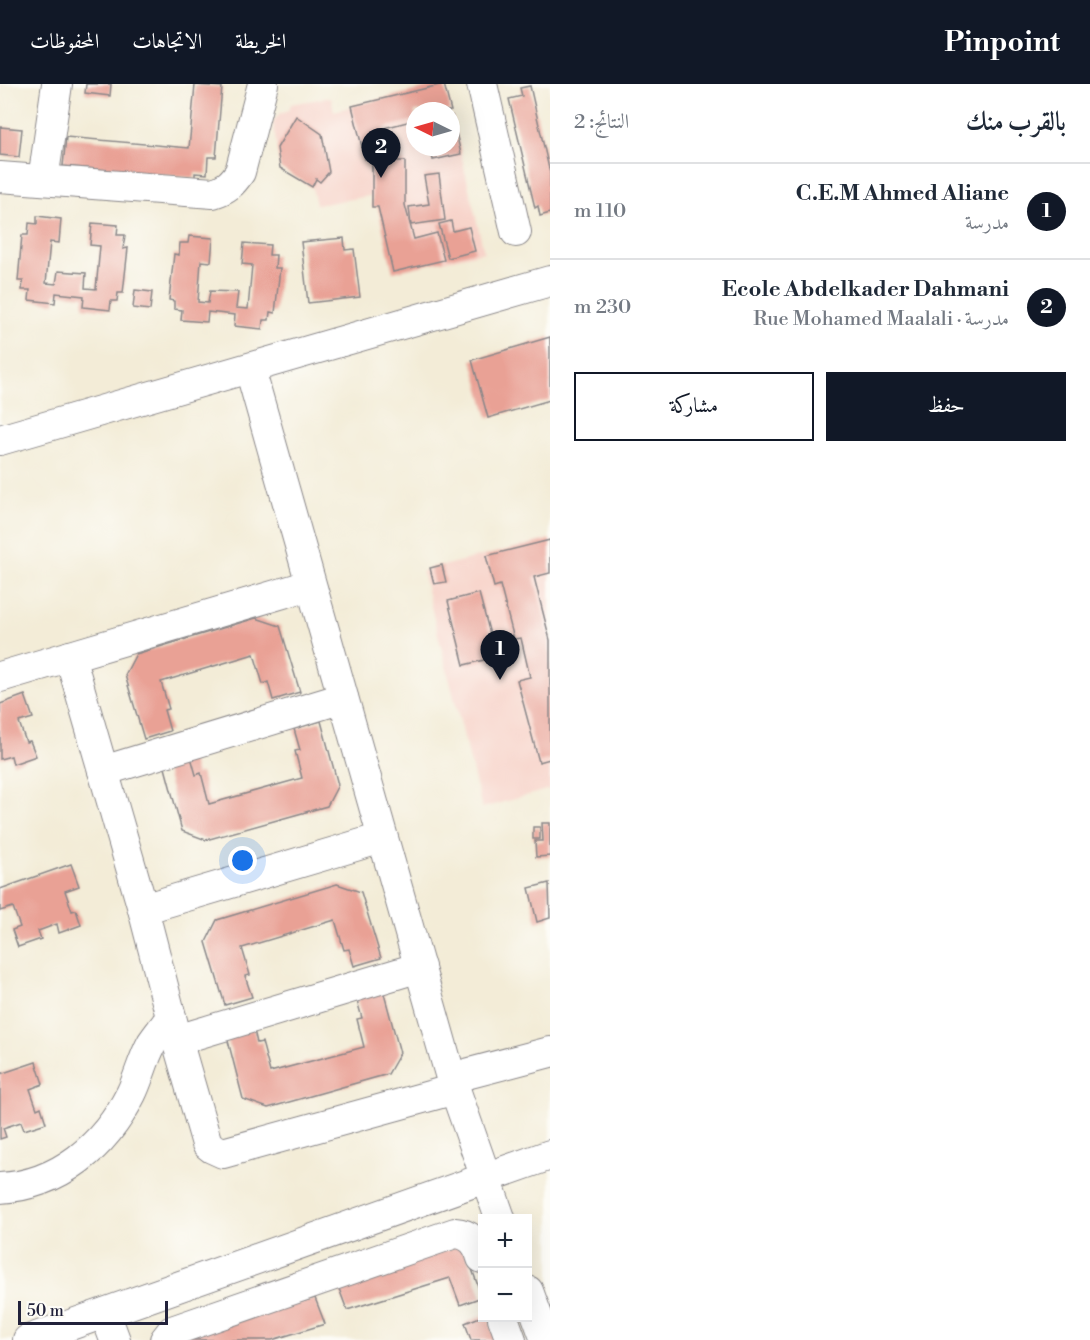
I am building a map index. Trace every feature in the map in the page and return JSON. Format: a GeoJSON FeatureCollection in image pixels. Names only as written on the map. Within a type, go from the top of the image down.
{"type":"FeatureCollection","features":[{"type":"Feature","properties":{"kind":"street"},"geometry":{"type":"LineString","coordinates":[[43,180],[57,84]]}},
{"type":"Feature","properties":{"kind":"street"},"geometry":{"type":"LineString","coordinates":[[0,177],[213,193],[223,190],[240,172],[263,84]]}},
{"type":"Feature","properties":{"kind":"street"},"geometry":{"type":"LineString","coordinates":[[483,84],[516,232]]}},
{"type":"Feature","properties":{"kind":"street"},"geometry":{"type":"LineString","coordinates":[[0,440],[550,281]]}},
{"type":"Feature","properties":{"kind":"street"},"geometry":{"type":"LineString","coordinates":[[250,369],[453,1084],[498,1214]]}},
{"type":"Feature","properties":{"kind":"street"},"geometry":{"type":"LineString","coordinates":[[0,677],[310,585]]}},
{"type":"Feature","properties":{"kind":"street"},"geometry":{"type":"LineString","coordinates":[[70,656],[143,909],[207,1144],[223,1153],[453,1084],[550,1052]]}},
{"type":"Feature","properties":{"kind":"street"},"geometry":{"type":"LineString","coordinates":[[103,771],[343,698]]}},
{"type":"Feature","properties":{"kind":"street"},"geometry":{"type":"LineString","coordinates":[[143,909],[382,838]]}},
{"type":"Feature","properties":{"kind":"street"},"geometry":{"type":"LineString","coordinates":[[0,1188],[25,1185],[58,1174],[86,1154],[111,1128],[130,1095],[152,1044],[174,1029],[420,967]]}},
{"type":"Feature","properties":{"kind":"street"},"geometry":{"type":"LineString","coordinates":[[28,1340],[110,1327],[484,1178],[550,1155]]}},
{"type":"Feature","properties":{"kind":"street"},"geometry":{"type":"LineString","coordinates":[[165,1340],[172,1331],[455,1233],[463,1234],[478,1245]]}},
{"type":"Feature","properties":{"kind":"street"},"geometry":{"type":"LineString","coordinates":[[534,1300],[546,1340]]}},
{"type":"Feature","properties":{"kind":"street"},"geometry":{"type":"LineString","coordinates":[[505,1322],[511,1340]]}},
{"type":"Feature","properties":{"kind":"shaded area"},"geometry":{"type":"Polygon","coordinates":[[[444,84],[449,102],[406,102],[406,156],[460,156],[460,150],[484,252],[393,272],[375,195],[316,205],[312,187],[280,168],[273,122],[280,113],[289,110],[291,104],[331,97],[334,111],[444,84]]]}},
{"type":"Feature","properties":{"kind":"shaded area"},"geometry":{"type":"Polygon","coordinates":[[[550,539],[550,789],[482,808],[422,571],[550,539]]]}},
{"type":"Feature","properties":{"kind":"building"},"geometry":{"type":"Polygon","coordinates":[[[86,84],[111,84],[110,96],[85,93],[86,84]]]}},
{"type":"Feature","properties":{"kind":"building"},"geometry":{"type":"Polygon","coordinates":[[[444,84],[449,102],[406,102],[406,122],[384,128],[390,153],[365,159],[352,106],[444,84]]]}},
{"type":"Feature","properties":{"kind":"building"},"geometry":{"type":"Polygon","coordinates":[[[195,85],[222,87],[216,157],[208,157],[207,174],[195,173],[195,178],[63,166],[66,137],[189,148],[195,85]]]}},
{"type":"Feature","properties":{"kind":"building"},"geometry":{"type":"Polygon","coordinates":[[[530,86],[550,173],[550,213],[540,216],[538,206],[535,208],[509,99],[522,96],[520,88],[530,86]]]}},
{"type":"Feature","properties":{"kind":"building"},"geometry":{"type":"Polygon","coordinates":[[[296,116],[322,134],[329,172],[320,182],[316,179],[312,187],[280,168],[277,148],[296,116]]]}},
{"type":"Feature","properties":{"kind":"building"},"geometry":{"type":"Polygon","coordinates":[[[0,127],[22,129],[19,157],[0,155],[0,127]]]}},
{"type":"Feature","properties":{"kind":"building"},"geometry":{"type":"Polygon","coordinates":[[[432,156],[452,156],[433,160],[432,156]]]}},
{"type":"Feature","properties":{"kind":"building"},"geometry":{"type":"Polygon","coordinates":[[[372,161],[405,161],[405,205],[414,239],[437,233],[444,260],[393,272],[378,207],[372,207],[372,161]]]}},
{"type":"Feature","properties":{"kind":"building"},"geometry":{"type":"Polygon","coordinates":[[[439,174],[445,220],[411,225],[409,207],[429,204],[424,176],[439,174]]]}},
{"type":"Feature","properties":{"kind":"building"},"geometry":{"type":"Polygon","coordinates":[[[37,216],[61,219],[59,243],[50,242],[46,283],[56,284],[58,271],[86,273],[85,288],[96,289],[100,246],[90,245],[92,223],[118,225],[117,235],[125,235],[123,249],[128,248],[123,293],[118,293],[117,301],[111,301],[110,310],[83,307],[84,296],[56,293],[55,303],[29,300],[30,290],[22,290],[23,281],[18,281],[22,235],[28,235],[29,223],[37,224],[37,216]]]}},
{"type":"Feature","properties":{"kind":"building"},"geometry":{"type":"Polygon","coordinates":[[[451,221],[453,231],[469,227],[475,251],[448,258],[439,224],[451,221]]]}},
{"type":"Feature","properties":{"kind":"building"},"geometry":{"type":"Polygon","coordinates":[[[189,236],[213,238],[211,262],[201,261],[198,302],[208,303],[210,291],[238,292],[236,308],[248,309],[252,265],[242,264],[244,243],[270,245],[269,255],[276,255],[275,268],[280,268],[275,313],[270,312],[269,320],[263,320],[262,329],[234,326],[235,315],[208,312],[207,322],[181,320],[182,310],[174,309],[174,301],[169,300],[174,254],[179,255],[180,243],[188,243],[189,236]]]}},
{"type":"Feature","properties":{"kind":"building"},"geometry":{"type":"Polygon","coordinates":[[[344,238],[345,250],[354,249],[360,297],[308,303],[301,242],[344,238]]]}},
{"type":"Feature","properties":{"kind":"building"},"geometry":{"type":"Polygon","coordinates":[[[135,290],[152,292],[150,310],[133,308],[135,290]]]}},
{"type":"Feature","properties":{"kind":"building"},"geometry":{"type":"Polygon","coordinates":[[[550,337],[550,400],[488,418],[472,360],[550,337]]]}},
{"type":"Feature","properties":{"kind":"building"},"geometry":{"type":"Polygon","coordinates":[[[550,540],[550,573],[534,577],[550,640],[550,759],[539,762],[517,680],[530,677],[521,638],[514,639],[500,585],[494,587],[486,556],[550,540]]]}},
{"type":"Feature","properties":{"kind":"building"},"geometry":{"type":"Polygon","coordinates":[[[442,565],[446,582],[434,584],[430,568],[442,565]]]}},
{"type":"Feature","properties":{"kind":"building"},"geometry":{"type":"Polygon","coordinates":[[[479,593],[496,657],[464,665],[448,601],[479,593]]]}},
{"type":"Feature","properties":{"kind":"building"},"geometry":{"type":"Polygon","coordinates":[[[256,618],[280,626],[300,692],[273,700],[268,682],[263,684],[254,654],[161,682],[169,709],[164,710],[170,731],[144,739],[125,675],[136,654],[256,618]]]}},
{"type":"Feature","properties":{"kind":"building"},"geometry":{"type":"Polygon","coordinates":[[[25,695],[33,718],[19,722],[26,742],[30,741],[36,756],[13,764],[11,756],[0,759],[0,704],[25,695]]]}},
{"type":"Feature","properties":{"kind":"building"},"geometry":{"type":"Polygon","coordinates":[[[321,721],[338,785],[327,806],[206,840],[182,831],[164,764],[191,757],[196,775],[201,773],[209,804],[302,778],[295,751],[300,750],[294,729],[321,721]]]}},
{"type":"Feature","properties":{"kind":"building"},"geometry":{"type":"Polygon","coordinates":[[[542,823],[550,823],[550,856],[536,857],[535,841],[543,841],[542,823]]]}},
{"type":"Feature","properties":{"kind":"building"},"geometry":{"type":"Polygon","coordinates":[[[533,827],[540,827],[540,839],[533,839],[533,827]]]}},
{"type":"Feature","properties":{"kind":"building"},"geometry":{"type":"Polygon","coordinates":[[[71,864],[79,886],[65,891],[72,911],[76,910],[81,925],[59,933],[57,924],[38,931],[41,939],[18,947],[12,930],[20,927],[13,907],[0,911],[0,889],[71,864]]]}},
{"type":"Feature","properties":{"kind":"building"},"geometry":{"type":"Polygon","coordinates":[[[549,883],[550,918],[537,922],[529,888],[549,883]]]}},
{"type":"Feature","properties":{"kind":"building"},"geometry":{"type":"Polygon","coordinates":[[[337,884],[361,892],[381,958],[354,966],[349,949],[344,950],[335,920],[242,948],[250,975],[245,976],[252,997],[225,1005],[206,942],[217,920],[337,884]]]}},
{"type":"Feature","properties":{"kind":"building"},"geometry":{"type":"Polygon","coordinates":[[[383,990],[400,1053],[388,1074],[268,1108],[243,1099],[226,1033],[253,1026],[257,1043],[262,1042],[270,1072],[364,1047],[357,1019],[362,1018],[356,997],[383,990]]]}},
{"type":"Feature","properties":{"kind":"building"},"geometry":{"type":"Polygon","coordinates":[[[36,1062],[43,1084],[30,1089],[37,1109],[41,1107],[46,1123],[24,1130],[21,1122],[3,1128],[6,1137],[0,1139],[0,1074],[36,1062]]]}},
{"type":"Feature","properties":{"kind":"building"},"geometry":{"type":"Polygon","coordinates":[[[463,1244],[478,1286],[478,1298],[460,1305],[450,1278],[347,1310],[338,1286],[463,1244]]]}},
{"type":"Feature","properties":{"kind":"building"},"geometry":{"type":"Polygon","coordinates":[[[315,1298],[325,1324],[272,1340],[186,1340],[185,1335],[315,1298]]]}},
{"type":"Feature","properties":{"kind":"building"},"geometry":{"type":"Polygon","coordinates":[[[478,1318],[478,1322],[490,1322],[496,1340],[471,1340],[465,1323],[478,1318]]]}},
{"type":"Feature","properties":{"kind":"place","name":"Ecole Abdelkader Dahmani"},"geometry":{"type":"Point","coordinates":[381,178]}},
{"type":"Feature","properties":{"kind":"place","name":"C.E.M Ahmed Aliane"},"geometry":{"type":"Point","coordinates":[500,680]}}]}
